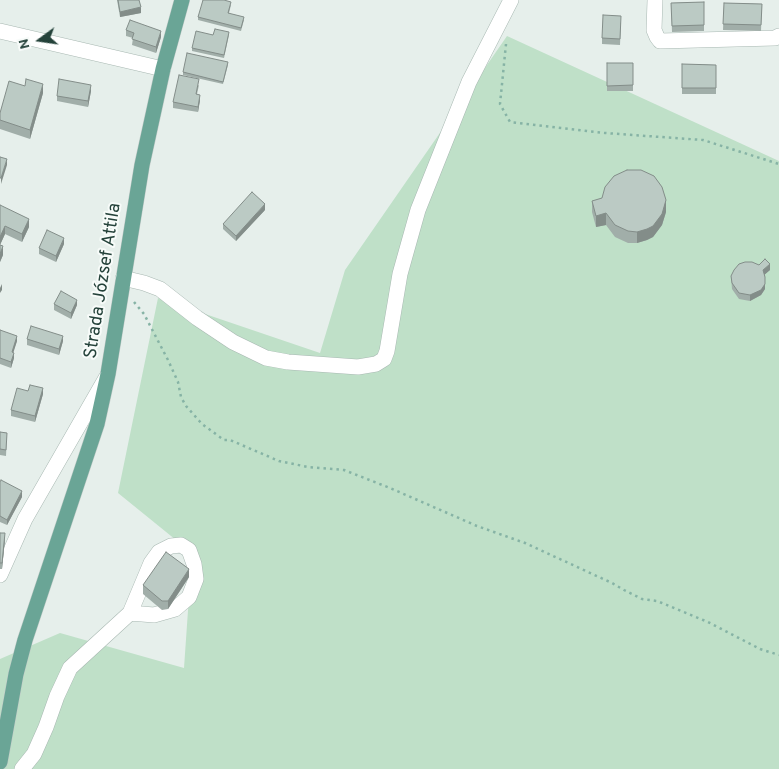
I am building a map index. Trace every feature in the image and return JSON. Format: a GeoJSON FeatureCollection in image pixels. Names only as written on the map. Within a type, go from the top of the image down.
{"type":"FeatureCollection","features":[{"type":"Feature","properties":{"kind":"main road","name":"Strada József Attila"},"geometry":{"type":"LineString","coordinates":[[108,374],[142,165],[163,69],[182,0]]}},
{"type":"Feature","properties":{"kind":"main road"},"geometry":{"type":"LineString","coordinates":[[0,762],[16,674],[25,640],[88,452],[108,374]]}},
{"type":"Feature","properties":{"kind":"street"},"geometry":{"type":"LineString","coordinates":[[123,278],[160,288],[197,318],[234,342],[266,358],[288,362],[358,367],[376,364],[384,359],[400,274],[418,210],[469,82],[511,0]]}},
{"type":"Feature","properties":{"kind":"street"},"geometry":{"type":"LineString","coordinates":[[655,0],[654,30],[660,40],[775,38],[779,36]]}},
{"type":"Feature","properties":{"kind":"street"},"geometry":{"type":"LineString","coordinates":[[0,31],[163,69]]}},
{"type":"Feature","properties":{"kind":"street","name":"Strada József Attila"},"geometry":{"type":"LineString","coordinates":[[0,575],[25,519],[108,374]]}},
{"type":"Feature","properties":{"kind":"street"},"geometry":{"type":"LineString","coordinates":[[22,769],[34,754],[46,727],[56,696],[70,668],[130,613],[151,563],[159,552],[171,546],[181,544],[189,550],[194,564],[196,579],[189,597],[175,609],[154,615],[130,613]]}},
{"type":"Feature","properties":{"kind":"path"},"geometry":{"type":"LineString","coordinates":[[507,36],[500,104],[510,122],[605,133],[703,140],[779,164]]}},
{"type":"Feature","properties":{"kind":"path"},"geometry":{"type":"LineString","coordinates":[[133,301],[144,314],[168,360],[186,406],[202,424],[224,440],[230,440],[279,461],[308,468],[344,470],[543,552],[612,583],[642,599],[657,601],[708,622],[753,646],[779,655]]}},
{"type":"Feature","properties":{"kind":"green space"},"geometry":{"type":"Polygon","coordinates":[[[507,36],[779,161],[779,769],[0,769],[0,659],[60,633],[184,668],[192,553],[118,493],[158,298],[320,353],[345,270],[507,36]]]}},
{"type":"Feature","properties":{"kind":"building"},"geometry":{"type":"Polygon","coordinates":[[[118,0],[139,0],[141,7],[120,12],[118,0]]]}},
{"type":"Feature","properties":{"kind":"building"},"geometry":{"type":"Polygon","coordinates":[[[203,0],[231,2],[228,13],[244,17],[241,28],[198,17],[203,0]]]}},
{"type":"Feature","properties":{"kind":"building"},"geometry":{"type":"Polygon","coordinates":[[[704,2],[704,25],[672,26],[671,3],[704,2]]]}},
{"type":"Feature","properties":{"kind":"building"},"geometry":{"type":"Polygon","coordinates":[[[724,3],[762,4],[761,25],[723,24],[724,3]]]}},
{"type":"Feature","properties":{"kind":"building"},"geometry":{"type":"Polygon","coordinates":[[[603,15],[621,16],[620,39],[602,38],[603,15]]]}},
{"type":"Feature","properties":{"kind":"building"},"geometry":{"type":"Polygon","coordinates":[[[130,20],[161,31],[156,47],[132,39],[134,33],[126,30],[130,20]]]}},
{"type":"Feature","properties":{"kind":"building"},"geometry":{"type":"Polygon","coordinates":[[[215,29],[229,32],[224,55],[192,48],[196,31],[213,35],[215,29]]]}},
{"type":"Feature","properties":{"kind":"building"},"geometry":{"type":"Polygon","coordinates":[[[187,53],[228,62],[223,82],[183,72],[187,53]]]}},
{"type":"Feature","properties":{"kind":"building"},"geometry":{"type":"Polygon","coordinates":[[[607,63],[633,63],[633,85],[607,86],[607,63]]]}},
{"type":"Feature","properties":{"kind":"building"},"geometry":{"type":"Polygon","coordinates":[[[682,64],[716,65],[716,88],[682,88],[682,64]]]}},
{"type":"Feature","properties":{"kind":"building"},"geometry":{"type":"Polygon","coordinates":[[[179,75],[199,79],[196,94],[200,95],[198,107],[173,102],[179,75]]]}},
{"type":"Feature","properties":{"kind":"building"},"geometry":{"type":"Polygon","coordinates":[[[26,79],[43,84],[30,130],[0,120],[0,113],[9,81],[25,86],[26,79]]]}},
{"type":"Feature","properties":{"kind":"building"},"geometry":{"type":"Polygon","coordinates":[[[59,79],[91,85],[88,101],[57,96],[59,79]]]}},
{"type":"Feature","properties":{"kind":"building"},"geometry":{"type":"Polygon","coordinates":[[[0,157],[7,159],[1,178],[0,178],[0,157]]]}},
{"type":"Feature","properties":{"kind":"building"},"geometry":{"type":"Polygon","coordinates":[[[627,170],[641,170],[654,176],[662,187],[666,200],[662,214],[653,226],[637,232],[628,231],[615,225],[606,213],[596,216],[592,201],[602,198],[605,187],[614,176],[627,170]]]}},
{"type":"Feature","properties":{"kind":"building"},"geometry":{"type":"Polygon","coordinates":[[[252,192],[265,204],[236,236],[223,224],[252,192]]]}},
{"type":"Feature","properties":{"kind":"building"},"geometry":{"type":"Polygon","coordinates":[[[0,205],[29,219],[22,234],[5,226],[0,237],[0,205]]]}},
{"type":"Feature","properties":{"kind":"building"},"geometry":{"type":"Polygon","coordinates":[[[47,230],[64,238],[56,256],[39,248],[47,230]]]}},
{"type":"Feature","properties":{"kind":"building"},"geometry":{"type":"Polygon","coordinates":[[[765,259],[770,264],[763,270],[765,284],[761,290],[750,295],[739,293],[732,283],[731,276],[734,270],[739,264],[752,262],[759,265],[765,259]]]}},
{"type":"Feature","properties":{"kind":"building"},"geometry":{"type":"Polygon","coordinates":[[[61,291],[77,300],[71,313],[54,304],[61,291]]]}},
{"type":"Feature","properties":{"kind":"building"},"geometry":{"type":"Polygon","coordinates":[[[31,326],[63,336],[59,349],[27,339],[31,326]]]}},
{"type":"Feature","properties":{"kind":"building"},"geometry":{"type":"Polygon","coordinates":[[[0,330],[17,336],[11,362],[0,358],[0,330]]]}},
{"type":"Feature","properties":{"kind":"building"},"geometry":{"type":"Polygon","coordinates":[[[30,385],[43,388],[35,416],[11,410],[17,388],[28,391],[30,385]]]}},
{"type":"Feature","properties":{"kind":"building"},"geometry":{"type":"Polygon","coordinates":[[[0,432],[7,433],[6,450],[0,449],[0,432]]]}},
{"type":"Feature","properties":{"kind":"building"},"geometry":{"type":"Polygon","coordinates":[[[1,480],[22,491],[7,520],[0,516],[1,480]]]}},
{"type":"Feature","properties":{"kind":"building"},"geometry":{"type":"Polygon","coordinates":[[[0,533],[5,533],[2,563],[0,563],[0,533]]]}},
{"type":"Feature","properties":{"kind":"building"},"geometry":{"type":"Polygon","coordinates":[[[166,552],[189,569],[168,601],[162,601],[143,585],[166,552]]]}}]}
